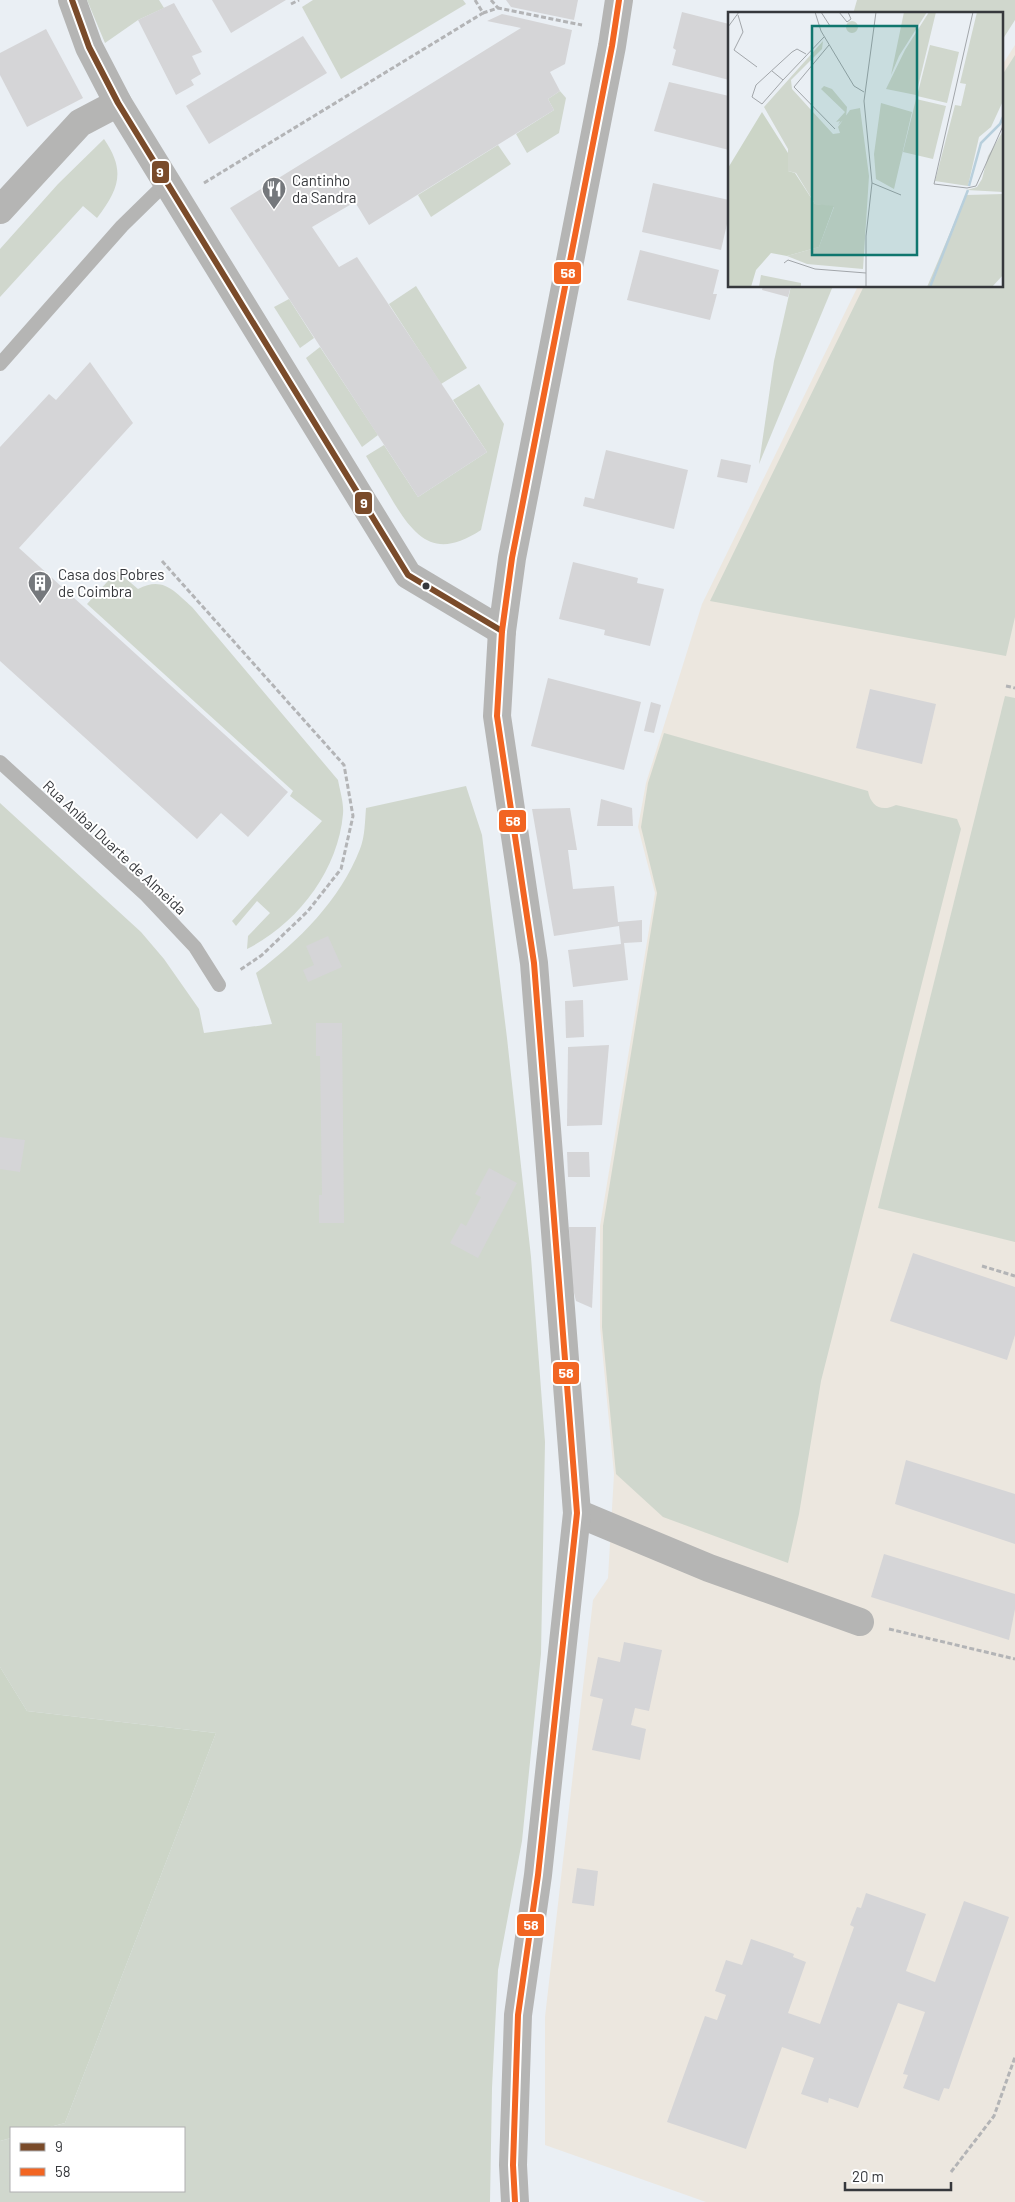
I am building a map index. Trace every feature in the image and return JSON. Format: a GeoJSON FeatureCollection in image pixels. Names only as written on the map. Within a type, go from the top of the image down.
{"type":"FeatureCollection","features":[{"type":"Feature","properties":{"kind":"street"},"geometry":{"type":"LineString","coordinates":[[72,0],[89,47],[118,102],[408,575],[502,631]]}},
{"type":"Feature","properties":{"kind":"street"},"geometry":{"type":"LineString","coordinates":[[515,2202],[513,2165],[518,2015],[538,1875],[577,1513],[534,963],[497,716],[502,631],[514,549],[619,0]]}},
{"type":"Feature","properties":{"kind":"street"},"geometry":{"type":"LineString","coordinates":[[0,210],[80,123],[118,102]]}},
{"type":"Feature","properties":{"kind":"street"},"geometry":{"type":"LineString","coordinates":[[577,1513],[709,1568],[860,1622]]}},
{"type":"Feature","properties":{"kind":"lane"},"geometry":{"type":"LineString","coordinates":[[0,364],[122,226],[168,181]]}},
{"type":"Feature","properties":{"kind":"lane","name":"Rua Aníbal Duarte de Almeida"},"geometry":{"type":"LineString","coordinates":[[0,762],[145,894],[195,947],[220,985]]}},
{"type":"Feature","properties":{"kind":"path"},"geometry":{"type":"LineString","coordinates":[[291,4],[299,0]]}},
{"type":"Feature","properties":{"kind":"path"},"geometry":{"type":"LineString","coordinates":[[474,0],[483,13]]}},
{"type":"Feature","properties":{"kind":"path"},"geometry":{"type":"LineString","coordinates":[[491,0],[498,8]]}},
{"type":"Feature","properties":{"kind":"path"},"geometry":{"type":"LineString","coordinates":[[207,181],[483,13],[498,8],[614,32]]}},
{"type":"Feature","properties":{"kind":"path"},"geometry":{"type":"LineString","coordinates":[[162,561],[344,765],[353,816],[341,869],[314,904],[262,955],[220,985]]}},
{"type":"Feature","properties":{"kind":"path"},"geometry":{"type":"LineString","coordinates":[[1006,686],[1015,688]]}},
{"type":"Feature","properties":{"kind":"path"},"geometry":{"type":"LineString","coordinates":[[982,1266],[1015,1276]]}},
{"type":"Feature","properties":{"kind":"path"},"geometry":{"type":"LineString","coordinates":[[860,1622],[1015,1659]]}},
{"type":"Feature","properties":{"kind":"path"},"geometry":{"type":"LineString","coordinates":[[951,2172],[994,2116],[1015,2057]]}},
{"type":"Feature","properties":{"kind":"shaded area"},"geometry":{"type":"Polygon","coordinates":[[[87,0],[159,0],[164,8],[138,20],[105,43],[87,0]]]}},
{"type":"Feature","properties":{"kind":"shaded area"},"geometry":{"type":"Polygon","coordinates":[[[313,0],[463,0],[466,4],[341,79],[302,7],[313,0]]]}},
{"type":"Feature","properties":{"kind":"shaded area"},"geometry":{"type":"Polygon","coordinates":[[[857,0],[1015,0],[1015,20],[1002,40],[1002,12],[854,12],[857,0]]]}},
{"type":"Feature","properties":{"kind":"shaded area"},"geometry":{"type":"Polygon","coordinates":[[[1015,45],[1015,2202],[706,2202],[545,2145],[545,2017],[593,1600],[608,1578],[614,1474],[600,1327],[600,1226],[655,893],[638,827],[646,783],[702,604],[857,288],[1002,288],[1002,65],[1015,45]]]}},
{"type":"Feature","properties":{"kind":"shaded area"},"geometry":{"type":"Polygon","coordinates":[[[1015,55],[1015,617],[1006,656],[710,601],[863,288],[1002,288],[1002,75],[1015,55]]]}},
{"type":"Feature","properties":{"kind":"shaded area"},"geometry":{"type":"Polygon","coordinates":[[[560,91],[566,98],[559,133],[527,153],[516,134],[554,110],[548,99],[560,91]]]}},
{"type":"Feature","properties":{"kind":"shaded area"},"geometry":{"type":"Polygon","coordinates":[[[104,139],[111,150],[117,170],[115,189],[105,208],[97,218],[83,206],[0,297],[0,249],[58,184],[104,139]]]}},
{"type":"Feature","properties":{"kind":"shaded area"},"geometry":{"type":"Polygon","coordinates":[[[498,145],[511,164],[431,217],[418,195],[498,145]]]}},
{"type":"Feature","properties":{"kind":"shaded area"},"geometry":{"type":"Polygon","coordinates":[[[416,286],[467,368],[441,384],[389,304],[416,286]]]}},
{"type":"Feature","properties":{"kind":"shaded area"},"geometry":{"type":"Polygon","coordinates":[[[791,288],[832,288],[759,464],[774,361],[791,288]]]}},
{"type":"Feature","properties":{"kind":"shaded area"},"geometry":{"type":"Polygon","coordinates":[[[289,299],[314,338],[300,348],[274,307],[289,299]]]}},
{"type":"Feature","properties":{"kind":"shaded area"},"geometry":{"type":"Polygon","coordinates":[[[320,347],[378,435],[362,447],[306,358],[320,347]]]}},
{"type":"Feature","properties":{"kind":"shaded area"},"geometry":{"type":"Polygon","coordinates":[[[479,384],[504,424],[481,530],[453,543],[441,544],[430,542],[412,528],[403,517],[366,456],[384,445],[418,497],[487,452],[453,400],[479,384]]]}},
{"type":"Feature","properties":{"kind":"shaded area"},"geometry":{"type":"Polygon","coordinates":[[[117,571],[138,589],[154,584],[168,587],[192,607],[338,780],[343,814],[333,856],[324,875],[312,894],[298,910],[265,938],[247,949],[248,936],[270,913],[257,901],[236,926],[232,921],[322,821],[290,796],[293,791],[87,604],[117,571]]]}},
{"type":"Feature","properties":{"kind":"shaded area"},"geometry":{"type":"Polygon","coordinates":[[[1005,696],[1015,698],[1015,1242],[878,1208],[1005,696]]]}},
{"type":"Feature","properties":{"kind":"shaded area"},"geometry":{"type":"Polygon","coordinates":[[[664,733],[868,791],[872,801],[878,807],[886,808],[896,805],[957,819],[961,829],[821,1381],[799,1514],[788,1563],[663,1517],[616,1474],[602,1327],[603,1226],[657,893],[641,827],[648,783],[664,733]]]}},
{"type":"Feature","properties":{"kind":"shaded area"},"geometry":{"type":"Polygon","coordinates":[[[466,786],[482,835],[531,1257],[545,1442],[541,1654],[522,1841],[498,1970],[492,2088],[490,2202],[0,2202],[0,2141],[10,2138],[10,2192],[185,2192],[185,2127],[50,2127],[65,2123],[216,1733],[27,1711],[0,1667],[0,803],[141,932],[164,959],[199,1009],[204,1033],[272,1024],[256,973],[303,933],[330,902],[352,868],[362,844],[366,808],[466,786]]]}},
{"type":"Feature","properties":{"kind":"green space"},"geometry":{"type":"Polygon","coordinates":[[[0,1667],[27,1711],[216,1733],[65,2123],[50,2127],[10,2127],[10,2138],[0,2141],[0,1667]]]}},
{"type":"Feature","properties":{"kind":"building"},"geometry":{"type":"Polygon","coordinates":[[[212,0],[286,0],[231,33],[212,0]]]}},
{"type":"Feature","properties":{"kind":"building"},"geometry":{"type":"Polygon","coordinates":[[[506,0],[578,0],[574,20],[511,7],[506,0]]]}},
{"type":"Feature","properties":{"kind":"building"},"geometry":{"type":"Polygon","coordinates":[[[174,3],[202,52],[192,56],[201,74],[191,80],[194,85],[176,95],[138,20],[174,3]]]}},
{"type":"Feature","properties":{"kind":"building"},"geometry":{"type":"Polygon","coordinates":[[[682,12],[728,24],[728,80],[672,65],[676,50],[673,48],[682,12]]]}},
{"type":"Feature","properties":{"kind":"building"},"geometry":{"type":"Polygon","coordinates":[[[502,14],[572,30],[565,64],[550,72],[560,91],[548,99],[554,110],[369,225],[355,202],[312,227],[339,267],[357,257],[487,452],[418,497],[230,208],[521,28],[487,21],[502,14]]]}},
{"type":"Feature","properties":{"kind":"building"},"geometry":{"type":"Polygon","coordinates":[[[46,29],[83,98],[27,127],[0,75],[0,53],[46,29]]]}},
{"type":"Feature","properties":{"kind":"building"},"geometry":{"type":"Polygon","coordinates":[[[303,36],[327,73],[209,144],[186,106],[303,36]]]}},
{"type":"Feature","properties":{"kind":"building"},"geometry":{"type":"Polygon","coordinates":[[[669,82],[728,96],[728,150],[654,131],[669,82]]]}},
{"type":"Feature","properties":{"kind":"building"},"geometry":{"type":"Polygon","coordinates":[[[653,183],[728,200],[728,224],[721,250],[642,232],[653,183]]]}},
{"type":"Feature","properties":{"kind":"building"},"geometry":{"type":"Polygon","coordinates":[[[640,250],[719,270],[713,294],[717,294],[710,320],[627,300],[640,250]]]}},
{"type":"Feature","properties":{"kind":"building"},"geometry":{"type":"Polygon","coordinates":[[[762,288],[790,288],[788,297],[762,290],[762,288]]]}},
{"type":"Feature","properties":{"kind":"building","name":"Casa dos Pobres de Coimbra"},"geometry":{"type":"Polygon","coordinates":[[[90,362],[133,423],[19,548],[288,792],[248,837],[221,813],[197,839],[0,661],[0,447],[49,394],[56,400],[90,362]]]}},
{"type":"Feature","properties":{"kind":"building"},"geometry":{"type":"Polygon","coordinates":[[[606,450],[688,470],[674,529],[583,506],[585,497],[594,499],[606,450]]]}},
{"type":"Feature","properties":{"kind":"building"},"geometry":{"type":"Polygon","coordinates":[[[721,459],[751,465],[747,483],[717,477],[721,459]]]}},
{"type":"Feature","properties":{"kind":"building"},"geometry":{"type":"Polygon","coordinates":[[[573,562],[638,578],[637,583],[664,589],[650,646],[604,635],[605,630],[559,619],[573,562]]]}},
{"type":"Feature","properties":{"kind":"building"},"geometry":{"type":"Polygon","coordinates":[[[548,678],[641,702],[624,770],[531,746],[548,678]]]}},
{"type":"Feature","properties":{"kind":"building"},"geometry":{"type":"Polygon","coordinates":[[[870,689],[936,704],[922,764],[856,748],[870,689]]]}},
{"type":"Feature","properties":{"kind":"building"},"geometry":{"type":"Polygon","coordinates":[[[651,702],[661,705],[654,733],[644,731],[651,702]]]}},
{"type":"Feature","properties":{"kind":"building"},"geometry":{"type":"Polygon","coordinates":[[[601,799],[632,808],[633,826],[597,826],[601,799]]]}},
{"type":"Feature","properties":{"kind":"building"},"geometry":{"type":"Polygon","coordinates":[[[570,808],[577,850],[568,850],[573,889],[614,886],[618,922],[642,920],[642,942],[624,943],[628,980],[573,987],[568,950],[621,944],[619,926],[554,936],[532,809],[570,808]]]}},
{"type":"Feature","properties":{"kind":"building"},"geometry":{"type":"Polygon","coordinates":[[[328,936],[342,967],[308,982],[303,970],[314,965],[306,946],[328,936]]]}},
{"type":"Feature","properties":{"kind":"building"},"geometry":{"type":"Polygon","coordinates":[[[583,1000],[584,1037],[566,1038],[565,1001],[583,1000]]]}},
{"type":"Feature","properties":{"kind":"building"},"geometry":{"type":"Polygon","coordinates":[[[316,1023],[342,1023],[344,1223],[319,1223],[319,1195],[322,1195],[320,1056],[316,1056],[316,1023]]]}},
{"type":"Feature","properties":{"kind":"building"},"geometry":{"type":"Polygon","coordinates":[[[609,1045],[602,1125],[567,1126],[568,1047],[609,1045]]]}},
{"type":"Feature","properties":{"kind":"building"},"geometry":{"type":"Polygon","coordinates":[[[0,1137],[25,1140],[20,1172],[0,1169],[0,1137]]]}},
{"type":"Feature","properties":{"kind":"building"},"geometry":{"type":"Polygon","coordinates":[[[567,1152],[589,1152],[590,1177],[568,1177],[567,1152]]]}},
{"type":"Feature","properties":{"kind":"building"},"geometry":{"type":"Polygon","coordinates":[[[489,1168],[517,1183],[478,1258],[450,1243],[461,1223],[466,1226],[481,1197],[475,1194],[489,1168]]]}},
{"type":"Feature","properties":{"kind":"building"},"geometry":{"type":"Polygon","coordinates":[[[569,1227],[596,1227],[592,1308],[576,1301],[571,1281],[569,1227]]]}},
{"type":"Feature","properties":{"kind":"building"},"geometry":{"type":"Polygon","coordinates":[[[913,1253],[1015,1287],[1015,1335],[1007,1360],[890,1321],[913,1253]]]}},
{"type":"Feature","properties":{"kind":"building"},"geometry":{"type":"Polygon","coordinates":[[[906,1460],[1015,1494],[1015,1544],[895,1504],[906,1460]]]}},
{"type":"Feature","properties":{"kind":"building"},"geometry":{"type":"Polygon","coordinates":[[[884,1554],[1015,1594],[1015,1609],[1009,1640],[871,1597],[884,1554]]]}},
{"type":"Feature","properties":{"kind":"building"},"geometry":{"type":"Polygon","coordinates":[[[624,1642],[662,1650],[649,1711],[635,1708],[631,1725],[646,1729],[640,1760],[592,1750],[603,1699],[590,1696],[598,1657],[620,1662],[624,1642]]]}},
{"type":"Feature","properties":{"kind":"building"},"geometry":{"type":"Polygon","coordinates":[[[577,1868],[598,1871],[594,1906],[572,1903],[577,1868]]]}},
{"type":"Feature","properties":{"kind":"building"},"geometry":{"type":"Polygon","coordinates":[[[866,1893],[926,1914],[906,1971],[935,1982],[964,1901],[1009,1917],[949,2089],[944,2088],[939,2101],[903,2088],[908,2075],[903,2074],[925,2012],[898,2003],[858,2108],[829,2098],[828,2103],[801,2094],[814,2058],[782,2047],[746,2149],[667,2122],[705,2016],[717,2020],[726,1995],[715,1991],[726,1960],[742,1965],[751,1939],[794,1954],[793,1957],[806,1962],[788,2013],[820,2024],[854,1927],[850,1925],[857,1907],[861,1908],[866,1893]]]}},
{"type":"Feature","properties":{"kind":"transit line","name":"9"},"geometry":{"type":"LineString","coordinates":[[72,0],[89,47],[118,103],[408,575],[502,631]]}},
{"type":"Feature","properties":{"kind":"transit line","name":"58"},"geometry":{"type":"LineString","coordinates":[[515,2202],[513,2165],[518,2015],[538,1875],[577,1513],[534,963],[497,716],[502,631],[512,558],[612,46],[619,0]]}},
{"type":"Feature","properties":{"kind":"place","name":"Cantinho da Sandra"},"geometry":{"type":"Point","coordinates":[274,210]}},
{"type":"Feature","properties":{"kind":"place","name":"Casa dos Pobres de Coimbra"},"geometry":{"type":"Point","coordinates":[40,604]}}]}
